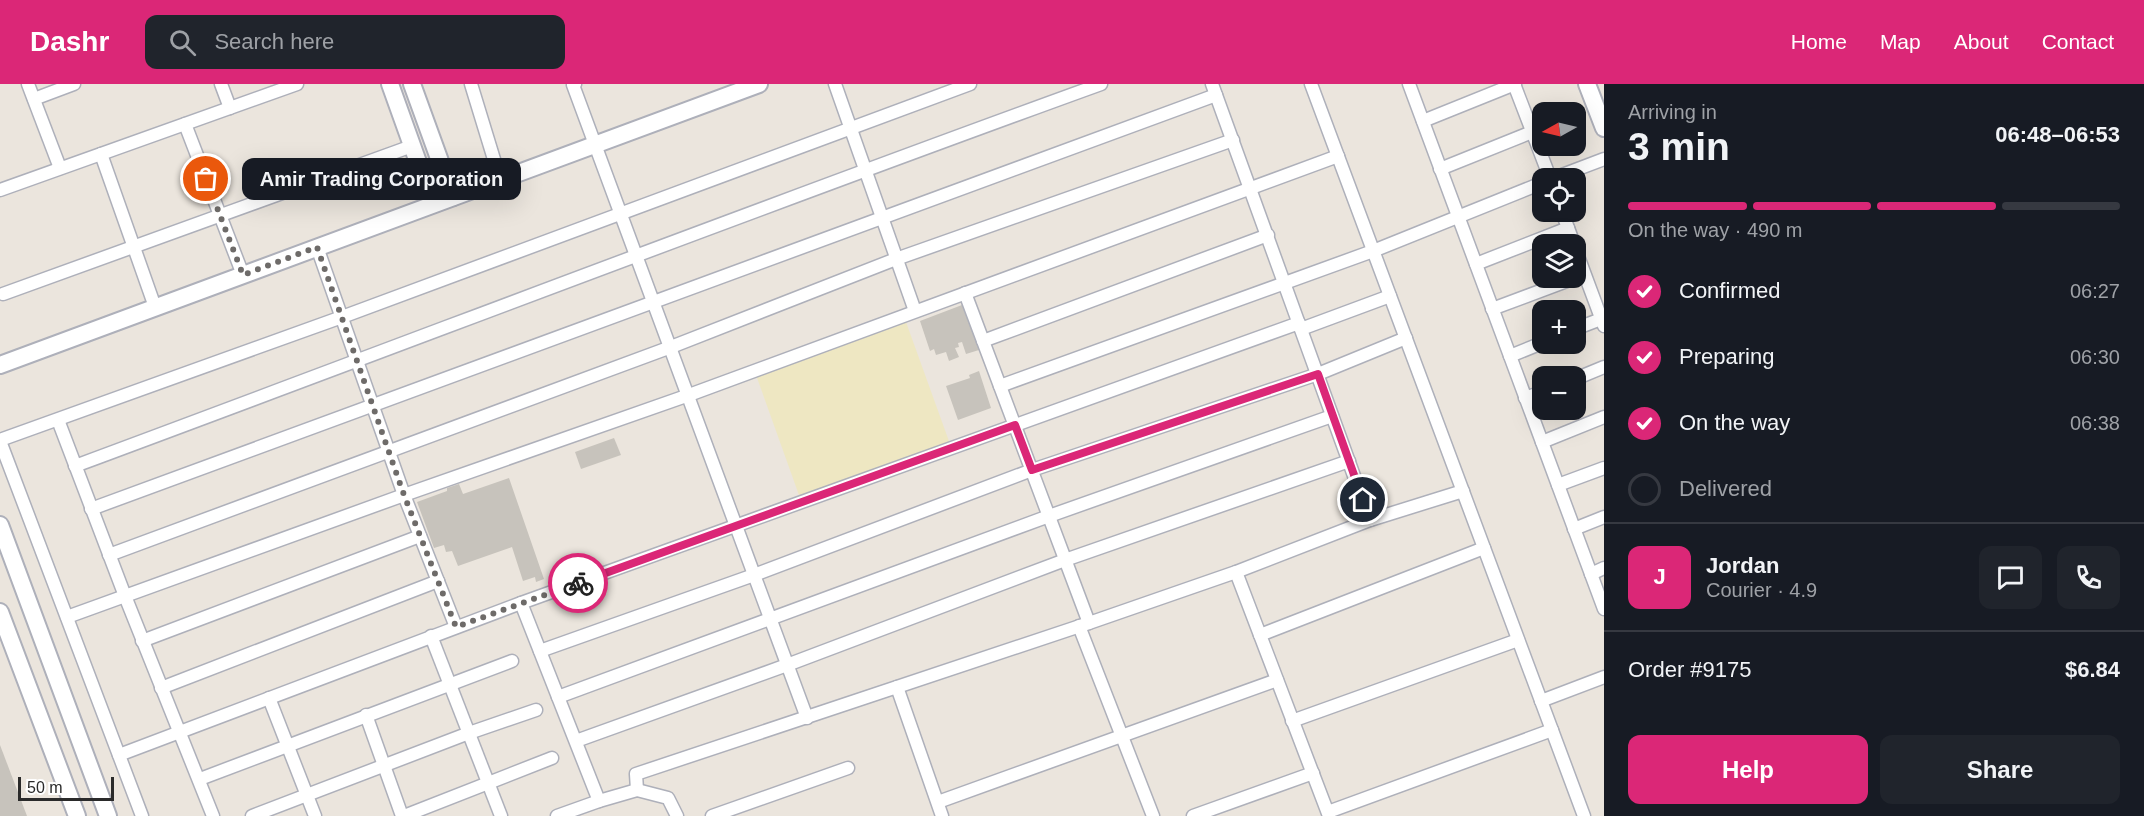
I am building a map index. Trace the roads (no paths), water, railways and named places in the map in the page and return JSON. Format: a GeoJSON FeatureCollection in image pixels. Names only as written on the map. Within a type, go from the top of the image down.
{"type":"FeatureCollection","features":[{"type":"Feature","properties":{"kind":"street"},"geometry":{"type":"LineString","coordinates":[[28,84],[60,168]]}},
{"type":"Feature","properties":{"kind":"street"},"geometry":{"type":"LineString","coordinates":[[34,99],[74,84]]}},
{"type":"Feature","properties":{"kind":"street"},"geometry":{"type":"LineString","coordinates":[[221,84],[230,108]]}},
{"type":"Feature","properties":{"kind":"street"},"geometry":{"type":"LineString","coordinates":[[0,190],[297,84]]}},
{"type":"Feature","properties":{"kind":"street"},"geometry":{"type":"LineString","coordinates":[[390,84],[433,204]]}},
{"type":"Feature","properties":{"kind":"street"},"geometry":{"type":"LineString","coordinates":[[412,84],[453,197]]}},
{"type":"Feature","properties":{"kind":"street"},"geometry":{"type":"LineString","coordinates":[[471,84],[500,179]]}},
{"type":"Feature","properties":{"kind":"street"},"geometry":{"type":"LineString","coordinates":[[575,84],[573,85],[594,145],[689,395],[807,718]]}},
{"type":"Feature","properties":{"kind":"street"},"geometry":{"type":"LineString","coordinates":[[0,365],[594,145],[728,89],[759,84]]}},
{"type":"Feature","properties":{"kind":"street"},"geometry":{"type":"LineString","coordinates":[[834,84],[915,311]]}},
{"type":"Feature","properties":{"kind":"street"},"geometry":{"type":"LineString","coordinates":[[142,816],[0,440],[342,318],[970,84]]}},
{"type":"Feature","properties":{"kind":"street"},"geometry":{"type":"LineString","coordinates":[[75,466],[865,169],[1101,84]]}},
{"type":"Feature","properties":{"kind":"street"},"geometry":{"type":"LineString","coordinates":[[1311,84],[1584,816]]}},
{"type":"Feature","properties":{"kind":"street"},"geometry":{"type":"LineString","coordinates":[[1409,84],[1604,609]]}},
{"type":"Feature","properties":{"kind":"street"},"geometry":{"type":"LineString","coordinates":[[1423,121],[1514,84],[1532,132],[1440,169]]}},
{"type":"Feature","properties":{"kind":"street"},"geometry":{"type":"LineString","coordinates":[[91,509],[654,303],[1214,89],[1370,519]]}},
{"type":"Feature","properties":{"kind":"street"},"geometry":{"type":"LineString","coordinates":[[1595,92],[1604,128]]}},
{"type":"Feature","properties":{"kind":"street"},"geometry":{"type":"LineString","coordinates":[[185,124],[243,275]]}},
{"type":"Feature","properties":{"kind":"street"},"geometry":{"type":"LineString","coordinates":[[109,555],[671,347],[896,259],[1233,140]]}},
{"type":"Feature","properties":{"kind":"street"},"geometry":{"type":"LineString","coordinates":[[3,294],[412,146]]}},
{"type":"Feature","properties":{"kind":"street"},"geometry":{"type":"LineString","coordinates":[[101,154],[155,307]]}},
{"type":"Feature","properties":{"kind":"street"},"geometry":{"type":"LineString","coordinates":[[67,617],[689,395],[1338,156]]}},
{"type":"Feature","properties":{"kind":"street"},"geometry":{"type":"LineString","coordinates":[[1580,168],[1604,159]]}},
{"type":"Feature","properties":{"kind":"street"},"geometry":{"type":"LineString","coordinates":[[1000,386],[1285,284],[1532,187]]}},
{"type":"Feature","properties":{"kind":"street"},"geometry":{"type":"LineString","coordinates":[[1566,222],[1570,234]]}},
{"type":"Feature","properties":{"kind":"street"},"geometry":{"type":"LineString","coordinates":[[1476,264],[1568,228]]}},
{"type":"Feature","properties":{"kind":"street"},"geometry":{"type":"LineString","coordinates":[[983,341],[1268,235]]}},
{"type":"Feature","properties":{"kind":"street"},"geometry":{"type":"LineString","coordinates":[[317,247],[404,495],[456,627]]}},
{"type":"Feature","properties":{"kind":"street"},"geometry":{"type":"LineString","coordinates":[[1492,309],[1547,288]]}},
{"type":"Feature","properties":{"kind":"street"},"geometry":{"type":"LineString","coordinates":[[1585,288],[1603,322],[1586,326]]}},
{"type":"Feature","properties":{"kind":"street"},"geometry":{"type":"LineString","coordinates":[[965,293],[1065,560],[1084,625],[1153,816]]}},
{"type":"Feature","properties":{"kind":"street"},"geometry":{"type":"LineString","coordinates":[[119,754],[521,603],[1015,425],[1390,296]]}},
{"type":"Feature","properties":{"kind":"street"},"geometry":{"type":"LineString","coordinates":[[540,651],[754,575],[1032,470],[1318,374],[1406,338]]}},
{"type":"Feature","properties":{"kind":"street"},"geometry":{"type":"LineString","coordinates":[[1510,356],[1532,347]]}},
{"type":"Feature","properties":{"kind":"street"},"geometry":{"type":"LineString","coordinates":[[1586,375],[1604,368]]}},
{"type":"Feature","properties":{"kind":"street"},"geometry":{"type":"LineString","coordinates":[[1526,398],[1532,396]]}},
{"type":"Feature","properties":{"kind":"street"},"geometry":{"type":"LineString","coordinates":[[558,697],[1049,516],[1332,416]]}},
{"type":"Feature","properties":{"kind":"street"},"geometry":{"type":"LineString","coordinates":[[1542,442],[1604,417]]}},
{"type":"Feature","properties":{"kind":"street"},"geometry":{"type":"LineString","coordinates":[[58,420],[142,641],[178,732],[200,779],[213,816]]}},
{"type":"Feature","properties":{"kind":"street"},"geometry":{"type":"LineString","coordinates":[[576,741],[787,665],[1065,560],[1349,461]]}},
{"type":"Feature","properties":{"kind":"street"},"geometry":{"type":"LineString","coordinates":[[1558,485],[1604,468]]}},
{"type":"Feature","properties":{"kind":"street"},"geometry":{"type":"LineString","coordinates":[[637,790],[636,774],[1084,625],[1236,572],[1370,519],[1463,490]]}},
{"type":"Feature","properties":{"kind":"street"},"geometry":{"type":"LineString","coordinates":[[1574,529],[1604,517]]}},
{"type":"Feature","properties":{"kind":"street"},"geometry":{"type":"LineString","coordinates":[[0,525],[108,816]]}},
{"type":"Feature","properties":{"kind":"street"},"geometry":{"type":"LineString","coordinates":[[142,641],[420,536]]}},
{"type":"Feature","properties":{"kind":"street"},"geometry":{"type":"LineString","coordinates":[[1260,635],[1484,548]]}},
{"type":"Feature","properties":{"kind":"street"},"geometry":{"type":"LineString","coordinates":[[1591,574],[1604,568]]}},
{"type":"Feature","properties":{"kind":"street"},"geometry":{"type":"LineString","coordinates":[[1236,572],[1328,814],[1552,730]]}},
{"type":"Feature","properties":{"kind":"street"},"geometry":{"type":"LineString","coordinates":[[161,688],[438,581]]}},
{"type":"Feature","properties":{"kind":"street"},"geometry":{"type":"LineString","coordinates":[[521,603],[599,801]]}},
{"type":"Feature","properties":{"kind":"street"},"geometry":{"type":"LineString","coordinates":[[0,612],[77,816]]}},
{"type":"Feature","properties":{"kind":"street"},"geometry":{"type":"LineString","coordinates":[[431,636],[501,816]]}},
{"type":"Feature","properties":{"kind":"street"},"geometry":{"type":"LineString","coordinates":[[1292,721],[1518,640]]}},
{"type":"Feature","properties":{"kind":"street"},"geometry":{"type":"LineString","coordinates":[[200,779],[512,661]]}},
{"type":"Feature","properties":{"kind":"street"},"geometry":{"type":"LineString","coordinates":[[1541,701],[1604,677]]}},
{"type":"Feature","properties":{"kind":"street"},"geometry":{"type":"LineString","coordinates":[[938,802],[1277,680]]}},
{"type":"Feature","properties":{"kind":"street"},"geometry":{"type":"LineString","coordinates":[[897,687],[942,816]]}},
{"type":"Feature","properties":{"kind":"street"},"geometry":{"type":"LineString","coordinates":[[269,698],[315,816]]}},
{"type":"Feature","properties":{"kind":"street"},"geometry":{"type":"LineString","coordinates":[[252,816],[469,733],[536,710]]}},
{"type":"Feature","properties":{"kind":"street"},"geometry":{"type":"LineString","coordinates":[[366,715],[403,816],[552,758]]}},
{"type":"Feature","properties":{"kind":"street"},"geometry":{"type":"LineString","coordinates":[[712,816],[848,768]]}},
{"type":"Feature","properties":{"kind":"street"},"geometry":{"type":"LineString","coordinates":[[1193,816],[1313,773]]}},
{"type":"Feature","properties":{"kind":"street"},"geometry":{"type":"LineString","coordinates":[[557,816],[637,790],[668,798],[677,816]]}},
{"type":"Feature","properties":{"kind":"place","name":"Amir Trading Corporation"},"geometry":{"type":"Point","coordinates":[206,179]}}]}
